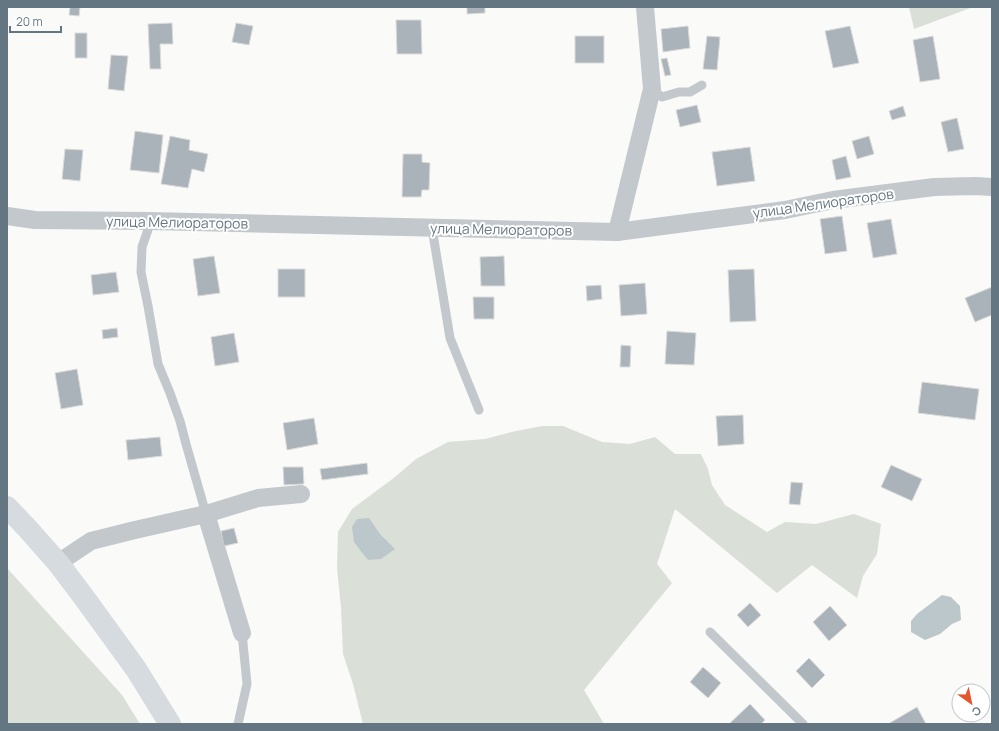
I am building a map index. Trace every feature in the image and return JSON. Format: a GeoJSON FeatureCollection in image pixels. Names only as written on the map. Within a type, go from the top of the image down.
{"type":"FeatureCollection","features":[{"type":"Feature","properties":{"kind":"main road"},"geometry":{"type":"LineString","coordinates":[[7,507],[58,563],[88,602],[136,669],[170,724]]}},
{"type":"Feature","properties":{"kind":"street"},"geometry":{"type":"LineString","coordinates":[[616,232],[652,89],[645,7]]}},
{"type":"Feature","properties":{"kind":"street","name":"улица Мелиораторов"},"geometry":{"type":"LineString","coordinates":[[7,216],[36,220],[151,221],[616,232],[785,210],[833,200],[934,187],[992,187]]}},
{"type":"Feature","properties":{"kind":"street"},"geometry":{"type":"LineString","coordinates":[[58,563],[91,541],[206,514],[258,498],[302,494]]}},
{"type":"Feature","properties":{"kind":"street"},"geometry":{"type":"LineString","coordinates":[[206,514],[242,633]]}},
{"type":"Feature","properties":{"kind":"lane"},"geometry":{"type":"LineString","coordinates":[[652,89],[662,97],[679,92],[690,92],[702,85]]}},
{"type":"Feature","properties":{"kind":"lane"},"geometry":{"type":"LineString","coordinates":[[151,221],[142,247],[141,272],[158,364],[180,421],[206,514]]}},
{"type":"Feature","properties":{"kind":"lane"},"geometry":{"type":"LineString","coordinates":[[432,228],[450,338],[479,410]]}},
{"type":"Feature","properties":{"kind":"lane"},"geometry":{"type":"LineString","coordinates":[[710,632],[803,724]]}},
{"type":"Feature","properties":{"kind":"lane"},"geometry":{"type":"LineString","coordinates":[[238,724],[247,684],[242,633]]}},
{"type":"Feature","properties":{"kind":"shaded area"},"geometry":{"type":"Polygon","coordinates":[[[909,7],[973,7],[914,29],[909,7]]]}},
{"type":"Feature","properties":{"kind":"shaded area"},"geometry":{"type":"Polygon","coordinates":[[[542,426],[563,426],[602,442],[630,444],[655,437],[675,454],[701,454],[708,469],[712,485],[725,505],[767,532],[785,522],[816,524],[854,514],[881,524],[877,554],[863,576],[857,598],[812,565],[777,593],[675,509],[657,564],[672,583],[584,690],[604,724],[363,724],[353,684],[343,654],[341,608],[337,568],[338,532],[352,509],[395,477],[416,459],[448,442],[485,439],[542,426]]]}},
{"type":"Feature","properties":{"kind":"shaded area"},"geometry":{"type":"Polygon","coordinates":[[[369,518],[380,534],[395,549],[381,559],[368,560],[354,542],[352,527],[357,519],[369,518]]]}},
{"type":"Feature","properties":{"kind":"shaded area"},"geometry":{"type":"Polygon","coordinates":[[[7,568],[122,695],[140,724],[7,724],[7,568]]]}},
{"type":"Feature","properties":{"kind":"shaded area"},"geometry":{"type":"Polygon","coordinates":[[[942,595],[951,597],[960,606],[961,620],[952,624],[940,634],[925,640],[911,632],[911,621],[917,614],[942,595]]]}},
{"type":"Feature","properties":{"kind":"building"},"geometry":{"type":"Polygon","coordinates":[[[70,7],[80,7],[79,16],[69,15],[70,7]]]}},
{"type":"Feature","properties":{"kind":"building"},"geometry":{"type":"Polygon","coordinates":[[[467,7],[485,7],[485,13],[467,14],[467,7]]]}},
{"type":"Feature","properties":{"kind":"building"},"geometry":{"type":"Polygon","coordinates":[[[396,20],[421,20],[422,54],[397,54],[396,20]]]}},
{"type":"Feature","properties":{"kind":"building"},"geometry":{"type":"Polygon","coordinates":[[[172,23],[173,44],[160,44],[161,69],[150,69],[148,24],[172,23]]]}},
{"type":"Feature","properties":{"kind":"building"},"geometry":{"type":"Polygon","coordinates":[[[236,23],[253,26],[249,45],[232,42],[236,23]]]}},
{"type":"Feature","properties":{"kind":"building"},"geometry":{"type":"Polygon","coordinates":[[[688,26],[690,48],[663,52],[661,29],[688,26]]]}},
{"type":"Feature","properties":{"kind":"building"},"geometry":{"type":"Polygon","coordinates":[[[850,26],[859,63],[833,68],[825,31],[850,26]]]}},
{"type":"Feature","properties":{"kind":"building"},"geometry":{"type":"Polygon","coordinates":[[[75,33],[87,33],[87,58],[75,58],[75,33]]]}},
{"type":"Feature","properties":{"kind":"building"},"geometry":{"type":"Polygon","coordinates":[[[575,36],[604,36],[604,63],[575,63],[575,36]]]}},
{"type":"Feature","properties":{"kind":"building"},"geometry":{"type":"Polygon","coordinates":[[[707,36],[720,37],[717,70],[703,69],[707,36]]]}},
{"type":"Feature","properties":{"kind":"building"},"geometry":{"type":"Polygon","coordinates":[[[933,36],[940,79],[920,82],[913,40],[933,36]]]}},
{"type":"Feature","properties":{"kind":"building"},"geometry":{"type":"Polygon","coordinates":[[[111,55],[128,56],[124,91],[108,89],[111,55]]]}},
{"type":"Feature","properties":{"kind":"building"},"geometry":{"type":"Polygon","coordinates":[[[667,58],[671,75],[665,76],[661,59],[667,58]]]}},
{"type":"Feature","properties":{"kind":"building"},"geometry":{"type":"Polygon","coordinates":[[[697,105],[701,122],[680,127],[676,110],[697,105]]]}},
{"type":"Feature","properties":{"kind":"building"},"geometry":{"type":"Polygon","coordinates":[[[903,106],[906,116],[892,120],[889,111],[903,106]]]}},
{"type":"Feature","properties":{"kind":"building"},"geometry":{"type":"Polygon","coordinates":[[[957,118],[964,149],[948,152],[941,122],[957,118]]]}},
{"type":"Feature","properties":{"kind":"building"},"geometry":{"type":"Polygon","coordinates":[[[135,131],[163,135],[159,173],[130,170],[135,131]]]}},
{"type":"Feature","properties":{"kind":"building"},"geometry":{"type":"Polygon","coordinates":[[[170,136],[190,140],[189,150],[208,154],[204,172],[192,169],[188,188],[161,184],[170,136]]]}},
{"type":"Feature","properties":{"kind":"building"},"geometry":{"type":"Polygon","coordinates":[[[869,136],[874,154],[857,159],[852,141],[869,136]]]}},
{"type":"Feature","properties":{"kind":"building"},"geometry":{"type":"Polygon","coordinates":[[[750,147],[755,181],[717,186],[712,152],[750,147]]]}},
{"type":"Feature","properties":{"kind":"building"},"geometry":{"type":"Polygon","coordinates":[[[65,149],[83,150],[80,181],[62,179],[65,149]]]}},
{"type":"Feature","properties":{"kind":"building"},"geometry":{"type":"Polygon","coordinates":[[[403,154],[422,154],[422,162],[430,163],[429,190],[422,190],[421,197],[402,197],[403,154]]]}},
{"type":"Feature","properties":{"kind":"building"},"geometry":{"type":"Polygon","coordinates":[[[846,156],[851,177],[836,180],[832,160],[846,156]]]}},
{"type":"Feature","properties":{"kind":"building"},"geometry":{"type":"Polygon","coordinates":[[[842,216],[847,251],[825,254],[820,219],[842,216]]]}},
{"type":"Feature","properties":{"kind":"building"},"geometry":{"type":"Polygon","coordinates":[[[891,219],[897,254],[873,258],[867,223],[891,219]]]}},
{"type":"Feature","properties":{"kind":"building"},"geometry":{"type":"Polygon","coordinates":[[[214,256],[220,293],[198,296],[193,259],[214,256]]]}},
{"type":"Feature","properties":{"kind":"building"},"geometry":{"type":"Polygon","coordinates":[[[504,256],[505,286],[481,286],[480,257],[504,256]]]}},
{"type":"Feature","properties":{"kind":"building"},"geometry":{"type":"Polygon","coordinates":[[[278,269],[305,269],[305,297],[278,297],[278,269]]]}},
{"type":"Feature","properties":{"kind":"building"},"geometry":{"type":"Polygon","coordinates":[[[754,269],[756,321],[730,322],[728,270],[754,269]]]}},
{"type":"Feature","properties":{"kind":"building"},"geometry":{"type":"Polygon","coordinates":[[[116,272],[119,292],[93,295],[91,275],[116,272]]]}},
{"type":"Feature","properties":{"kind":"building"},"geometry":{"type":"Polygon","coordinates":[[[645,283],[647,314],[621,316],[619,285],[645,283]]]}},
{"type":"Feature","properties":{"kind":"building"},"geometry":{"type":"Polygon","coordinates":[[[601,285],[602,299],[587,301],[586,286],[601,285]]]}},
{"type":"Feature","properties":{"kind":"building"},"geometry":{"type":"Polygon","coordinates":[[[992,287],[992,315],[975,322],[965,298],[992,287]]]}},
{"type":"Feature","properties":{"kind":"building"},"geometry":{"type":"Polygon","coordinates":[[[473,297],[494,297],[494,319],[474,319],[473,297]]]}},
{"type":"Feature","properties":{"kind":"building"},"geometry":{"type":"Polygon","coordinates":[[[117,328],[118,337],[103,339],[102,330],[117,328]]]}},
{"type":"Feature","properties":{"kind":"building"},"geometry":{"type":"Polygon","coordinates":[[[667,331],[696,333],[694,365],[665,364],[667,331]]]}},
{"type":"Feature","properties":{"kind":"building"},"geometry":{"type":"Polygon","coordinates":[[[234,333],[239,362],[215,366],[211,337],[234,333]]]}},
{"type":"Feature","properties":{"kind":"building"},"geometry":{"type":"Polygon","coordinates":[[[621,345],[631,346],[630,367],[620,367],[621,345]]]}},
{"type":"Feature","properties":{"kind":"building"},"geometry":{"type":"Polygon","coordinates":[[[77,369],[83,405],[61,409],[55,373],[77,369]]]}},
{"type":"Feature","properties":{"kind":"building"},"geometry":{"type":"Polygon","coordinates":[[[922,382],[979,389],[975,420],[918,413],[922,382]]]}},
{"type":"Feature","properties":{"kind":"building"},"geometry":{"type":"Polygon","coordinates":[[[743,415],[744,444],[718,446],[716,416],[743,415]]]}},
{"type":"Feature","properties":{"kind":"building"},"geometry":{"type":"Polygon","coordinates":[[[314,418],[318,444],[287,450],[283,423],[314,418]]]}},
{"type":"Feature","properties":{"kind":"building"},"geometry":{"type":"Polygon","coordinates":[[[160,437],[162,456],[128,460],[126,440],[160,437]]]}},
{"type":"Feature","properties":{"kind":"building"},"geometry":{"type":"Polygon","coordinates":[[[367,463],[368,474],[322,480],[320,469],[367,463]]]}},
{"type":"Feature","properties":{"kind":"building"},"geometry":{"type":"Polygon","coordinates":[[[891,465],[922,479],[912,501],[881,487],[891,465]]]}},
{"type":"Feature","properties":{"kind":"building"},"geometry":{"type":"Polygon","coordinates":[[[283,467],[303,467],[304,484],[284,485],[283,467]]]}},
{"type":"Feature","properties":{"kind":"building"},"geometry":{"type":"Polygon","coordinates":[[[791,482],[803,483],[800,505],[789,504],[791,482]]]}},
{"type":"Feature","properties":{"kind":"building"},"geometry":{"type":"Polygon","coordinates":[[[234,528],[238,543],[224,546],[221,531],[234,528]]]}},
{"type":"Feature","properties":{"kind":"building"},"geometry":{"type":"Polygon","coordinates":[[[750,603],[761,615],[748,627],[737,615],[750,603]]]}},
{"type":"Feature","properties":{"kind":"building"},"geometry":{"type":"Polygon","coordinates":[[[830,606],[847,625],[829,641],[813,622],[830,606]]]}},
{"type":"Feature","properties":{"kind":"building"},"geometry":{"type":"Polygon","coordinates":[[[809,658],[825,675],[812,688],[796,671],[809,658]]]}},
{"type":"Feature","properties":{"kind":"building"},"geometry":{"type":"Polygon","coordinates":[[[703,667],[721,683],[708,698],[690,682],[703,667]]]}},
{"type":"Feature","properties":{"kind":"building"},"geometry":{"type":"Polygon","coordinates":[[[750,704],[765,720],[761,724],[729,724],[750,704]]]}},
{"type":"Feature","properties":{"kind":"building"},"geometry":{"type":"Polygon","coordinates":[[[917,707],[926,724],[888,724],[917,707]]]}}]}
